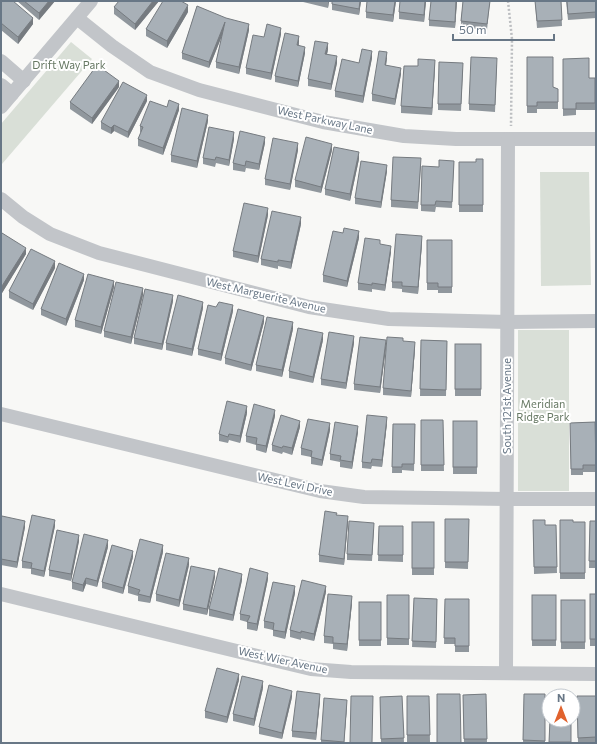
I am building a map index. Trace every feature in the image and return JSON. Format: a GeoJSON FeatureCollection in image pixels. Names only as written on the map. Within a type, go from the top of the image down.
{"type":"FeatureCollection","features":[{"type":"Feature","properties":{"kind":"street"},"geometry":{"type":"LineString","coordinates":[[1,107],[91,1]]}},
{"type":"Feature","properties":{"kind":"street","name":"West Parkway Lane"},"geometry":{"type":"LineString","coordinates":[[77,18],[112,46],[150,72],[199,90],[323,122],[404,136],[508,139],[596,139]]}},
{"type":"Feature","properties":{"kind":"street"},"geometry":{"type":"LineString","coordinates":[[1,61],[24,81]]}},
{"type":"Feature","properties":{"kind":"street"},"geometry":{"type":"LineString","coordinates":[[1,85],[12,94]]}},
{"type":"Feature","properties":{"kind":"street","name":"South 121st Avenue"},"geometry":{"type":"LineString","coordinates":[[506,673],[508,139]]}},
{"type":"Feature","properties":{"kind":"street","name":"West Marguerite Avenue"},"geometry":{"type":"LineString","coordinates":[[1,199],[23,217],[50,234],[99,253],[309,307],[389,319],[508,322],[596,321]]}},
{"type":"Feature","properties":{"kind":"street","name":"West Levi Drive"},"geometry":{"type":"LineString","coordinates":[[1,414],[320,491],[364,497],[596,499]]}},
{"type":"Feature","properties":{"kind":"street","name":"West Wier Avenue"},"geometry":{"type":"LineString","coordinates":[[1,594],[311,669],[351,672],[596,674]]}},
{"type":"Feature","properties":{"kind":"path"},"geometry":{"type":"LineString","coordinates":[[508,1],[512,39],[511,128],[508,139]]}},
{"type":"Feature","properties":{"kind":"green space","name":"Drift Way Park"},"geometry":{"type":"Polygon","coordinates":[[[71,42],[92,59],[2,164],[1,124],[71,42]]]}},
{"type":"Feature","properties":{"kind":"green space"},"geometry":{"type":"Polygon","coordinates":[[[540,172],[589,172],[591,285],[541,286],[540,172]]]}},
{"type":"Feature","properties":{"kind":"green space","name":"Meridian Ridge Park"},"geometry":{"type":"Polygon","coordinates":[[[518,330],[569,330],[569,491],[518,491],[518,330]]]}},
{"type":"Feature","properties":{"kind":"building"},"geometry":{"type":"Polygon","coordinates":[[[1,1],[13,1],[33,18],[18,37],[1,23],[1,1]]]}},
{"type":"Feature","properties":{"kind":"building"},"geometry":{"type":"Polygon","coordinates":[[[24,1],[49,1],[39,13],[24,1]]]}},
{"type":"Feature","properties":{"kind":"building"},"geometry":{"type":"Polygon","coordinates":[[[119,1],[153,1],[135,24],[114,7],[119,1]]]}},
{"type":"Feature","properties":{"kind":"building"},"geometry":{"type":"Polygon","coordinates":[[[163,1],[181,1],[188,5],[167,41],[146,29],[163,1]]]}},
{"type":"Feature","properties":{"kind":"building"},"geometry":{"type":"Polygon","coordinates":[[[332,1],[360,1],[359,9],[332,4],[332,1]]]}},
{"type":"Feature","properties":{"kind":"building"},"geometry":{"type":"Polygon","coordinates":[[[367,1],[395,1],[393,15],[366,12],[367,1]]]}},
{"type":"Feature","properties":{"kind":"building"},"geometry":{"type":"Polygon","coordinates":[[[400,1],[425,1],[424,15],[399,12],[400,1]]]}},
{"type":"Feature","properties":{"kind":"building"},"geometry":{"type":"Polygon","coordinates":[[[431,1],[456,1],[455,22],[429,20],[431,1]]]}},
{"type":"Feature","properties":{"kind":"building"},"geometry":{"type":"Polygon","coordinates":[[[463,1],[490,1],[487,24],[461,21],[463,1]]]}},
{"type":"Feature","properties":{"kind":"building"},"geometry":{"type":"Polygon","coordinates":[[[535,1],[561,1],[562,20],[537,21],[535,1]]]}},
{"type":"Feature","properties":{"kind":"building"},"geometry":{"type":"Polygon","coordinates":[[[567,1],[596,1],[596,12],[568,14],[567,1]]]}},
{"type":"Feature","properties":{"kind":"building"},"geometry":{"type":"Polygon","coordinates":[[[197,6],[226,18],[249,24],[239,67],[216,62],[225,22],[209,62],[182,53],[197,6]]]}},
{"type":"Feature","properties":{"kind":"building"},"geometry":{"type":"Polygon","coordinates":[[[267,24],[281,28],[271,73],[246,68],[253,35],[264,37],[267,24]]]}},
{"type":"Feature","properties":{"kind":"building"},"geometry":{"type":"Polygon","coordinates":[[[285,33],[299,36],[297,45],[305,47],[298,81],[275,76],[285,33]]]}},
{"type":"Feature","properties":{"kind":"building"},"geometry":{"type":"Polygon","coordinates":[[[315,41],[328,43],[325,54],[337,56],[331,84],[308,79],[315,41]]]}},
{"type":"Feature","properties":{"kind":"building"},"geometry":{"type":"Polygon","coordinates":[[[362,49],[372,51],[363,96],[335,91],[342,59],[359,63],[362,49]]]}},
{"type":"Feature","properties":{"kind":"building"},"geometry":{"type":"Polygon","coordinates":[[[379,51],[387,52],[385,65],[401,68],[395,99],[372,94],[379,51]]]}},
{"type":"Feature","properties":{"kind":"building"},"geometry":{"type":"Polygon","coordinates":[[[471,57],[497,58],[495,105],[469,104],[471,57]]]}},
{"type":"Feature","properties":{"kind":"building"},"geometry":{"type":"Polygon","coordinates":[[[527,57],[553,57],[553,87],[558,89],[558,102],[537,102],[537,106],[527,106],[527,57]]]}},
{"type":"Feature","properties":{"kind":"building"},"geometry":{"type":"Polygon","coordinates":[[[589,58],[589,78],[595,78],[595,103],[576,103],[576,109],[563,109],[563,59],[589,58]]]}},
{"type":"Feature","properties":{"kind":"building"},"geometry":{"type":"Polygon","coordinates":[[[418,59],[435,60],[432,108],[401,106],[404,66],[418,66],[418,59]]]}},
{"type":"Feature","properties":{"kind":"building"},"geometry":{"type":"Polygon","coordinates":[[[439,62],[463,63],[461,104],[438,104],[439,62]]]}},
{"type":"Feature","properties":{"kind":"building"},"geometry":{"type":"Polygon","coordinates":[[[97,65],[119,81],[92,118],[70,102],[97,65]]]}},
{"type":"Feature","properties":{"kind":"building"},"geometry":{"type":"Polygon","coordinates":[[[123,82],[147,95],[128,132],[114,125],[111,128],[101,122],[123,82]]]}},
{"type":"Feature","properties":{"kind":"building"},"geometry":{"type":"Polygon","coordinates":[[[169,100],[179,104],[163,148],[138,139],[143,127],[140,126],[150,101],[167,107],[169,100]]]}},
{"type":"Feature","properties":{"kind":"building"},"geometry":{"type":"Polygon","coordinates":[[[182,108],[208,115],[197,161],[171,155],[182,108]]]}},
{"type":"Feature","properties":{"kind":"building"},"geometry":{"type":"Polygon","coordinates":[[[209,127],[234,132],[229,160],[216,157],[215,160],[203,158],[209,127]]]}},
{"type":"Feature","properties":{"kind":"building"},"geometry":{"type":"Polygon","coordinates":[[[240,131],[265,137],[259,164],[246,161],[245,166],[233,163],[240,131]]]}},
{"type":"Feature","properties":{"kind":"building"},"geometry":{"type":"Polygon","coordinates":[[[306,137],[332,144],[321,187],[295,180],[306,137]]]}},
{"type":"Feature","properties":{"kind":"building"},"geometry":{"type":"Polygon","coordinates":[[[273,138],[298,143],[290,184],[265,179],[273,138]]]}},
{"type":"Feature","properties":{"kind":"building"},"geometry":{"type":"Polygon","coordinates":[[[334,147],[359,152],[350,194],[325,189],[334,147]]]}},
{"type":"Feature","properties":{"kind":"building"},"geometry":{"type":"Polygon","coordinates":[[[393,157],[421,158],[418,202],[391,200],[393,157]]]}},
{"type":"Feature","properties":{"kind":"building"},"geometry":{"type":"Polygon","coordinates":[[[476,159],[483,159],[483,205],[459,205],[459,162],[476,162],[476,159]]]}},
{"type":"Feature","properties":{"kind":"building"},"geometry":{"type":"Polygon","coordinates":[[[439,160],[454,161],[452,202],[436,201],[435,205],[421,205],[422,166],[439,167],[439,160]]]}},
{"type":"Feature","properties":{"kind":"building"},"geometry":{"type":"Polygon","coordinates":[[[361,161],[387,165],[381,202],[355,198],[361,161]]]}},
{"type":"Feature","properties":{"kind":"building"},"geometry":{"type":"Polygon","coordinates":[[[244,203],[268,208],[258,256],[233,251],[244,203]]]}},
{"type":"Feature","properties":{"kind":"building"},"geometry":{"type":"Polygon","coordinates":[[[272,211],[301,217],[291,262],[278,260],[278,262],[261,259],[272,211]]]}},
{"type":"Feature","properties":{"kind":"building"},"geometry":{"type":"Polygon","coordinates":[[[344,228],[359,231],[347,281],[323,275],[333,231],[343,233],[344,228]]]}},
{"type":"Feature","properties":{"kind":"building"},"geometry":{"type":"Polygon","coordinates":[[[2,233],[26,248],[1,286],[1,236],[2,233]]]}},
{"type":"Feature","properties":{"kind":"building"},"geometry":{"type":"Polygon","coordinates":[[[396,234],[422,236],[418,287],[402,286],[402,282],[392,282],[396,234]]]}},
{"type":"Feature","properties":{"kind":"building"},"geometry":{"type":"Polygon","coordinates":[[[365,238],[380,240],[380,244],[391,246],[385,285],[358,283],[365,238]]]}},
{"type":"Feature","properties":{"kind":"building"},"geometry":{"type":"Polygon","coordinates":[[[427,240],[452,240],[452,287],[438,287],[438,283],[427,283],[427,240]]]}},
{"type":"Feature","properties":{"kind":"building"},"geometry":{"type":"Polygon","coordinates":[[[31,249],[55,261],[33,304],[9,291],[31,249]]]}},
{"type":"Feature","properties":{"kind":"building"},"geometry":{"type":"Polygon","coordinates":[[[59,263],[84,274],[66,319],[41,309],[59,263]]]}},
{"type":"Feature","properties":{"kind":"building"},"geometry":{"type":"Polygon","coordinates":[[[88,274],[114,281],[101,327],[75,320],[88,274]]]}},
{"type":"Feature","properties":{"kind":"building"},"geometry":{"type":"Polygon","coordinates":[[[116,282],[143,288],[131,337],[104,331],[116,282]]]}},
{"type":"Feature","properties":{"kind":"building"},"geometry":{"type":"Polygon","coordinates":[[[145,289],[173,295],[162,344],[134,338],[145,289]]]}},
{"type":"Feature","properties":{"kind":"building"},"geometry":{"type":"Polygon","coordinates":[[[178,295],[203,302],[192,349],[166,343],[178,295]]]}},
{"type":"Feature","properties":{"kind":"building"},"geometry":{"type":"Polygon","coordinates":[[[219,302],[233,305],[221,354],[198,349],[208,305],[216,307],[219,302]]]}},
{"type":"Feature","properties":{"kind":"building"},"geometry":{"type":"Polygon","coordinates":[[[238,309],[264,316],[251,365],[225,358],[238,309]]]}},
{"type":"Feature","properties":{"kind":"building"},"geometry":{"type":"Polygon","coordinates":[[[267,317],[293,322],[282,370],[256,365],[267,317]]]}},
{"type":"Feature","properties":{"kind":"building"},"geometry":{"type":"Polygon","coordinates":[[[298,328],[323,333],[313,377],[289,371],[298,328]]]}},
{"type":"Feature","properties":{"kind":"building"},"geometry":{"type":"Polygon","coordinates":[[[329,332],[354,336],[346,383],[321,379],[329,332]]]}},
{"type":"Feature","properties":{"kind":"building"},"geometry":{"type":"Polygon","coordinates":[[[360,337],[386,340],[380,387],[354,384],[360,337]]]}},
{"type":"Feature","properties":{"kind":"building"},"geometry":{"type":"Polygon","coordinates":[[[387,337],[403,338],[403,341],[415,342],[411,391],[383,388],[387,337]]]}},
{"type":"Feature","properties":{"kind":"building"},"geometry":{"type":"Polygon","coordinates":[[[421,340],[447,341],[446,390],[420,389],[421,340]]]}},
{"type":"Feature","properties":{"kind":"building"},"geometry":{"type":"Polygon","coordinates":[[[455,344],[481,344],[481,389],[455,389],[455,344]]]}},
{"type":"Feature","properties":{"kind":"building"},"geometry":{"type":"Polygon","coordinates":[[[227,401],[247,406],[240,436],[229,434],[228,437],[219,434],[227,401]]]}},
{"type":"Feature","properties":{"kind":"building"},"geometry":{"type":"Polygon","coordinates":[[[254,404],[275,410],[266,446],[256,444],[257,438],[246,436],[254,404]]]}},
{"type":"Feature","properties":{"kind":"building"},"geometry":{"type":"Polygon","coordinates":[[[281,415],[300,421],[292,448],[283,446],[282,448],[272,445],[281,415]]]}},
{"type":"Feature","properties":{"kind":"building"},"geometry":{"type":"Polygon","coordinates":[[[367,415],[387,417],[382,460],[372,459],[371,463],[362,462],[367,415]]]}},
{"type":"Feature","properties":{"kind":"building"},"geometry":{"type":"Polygon","coordinates":[[[308,419],[330,423],[322,460],[311,457],[312,451],[301,448],[308,419]]]}},
{"type":"Feature","properties":{"kind":"building"},"geometry":{"type":"Polygon","coordinates":[[[421,420],[443,420],[444,465],[421,465],[421,420]]]}},
{"type":"Feature","properties":{"kind":"building"},"geometry":{"type":"Polygon","coordinates":[[[453,421],[477,421],[477,467],[453,467],[453,421]]]}},
{"type":"Feature","properties":{"kind":"building"},"geometry":{"type":"Polygon","coordinates":[[[335,422],[358,426],[352,462],[340,460],[341,456],[330,454],[335,422]]]}},
{"type":"Feature","properties":{"kind":"building"},"geometry":{"type":"Polygon","coordinates":[[[595,422],[596,465],[583,465],[583,469],[571,469],[570,423],[595,422]]]}},
{"type":"Feature","properties":{"kind":"building"},"geometry":{"type":"Polygon","coordinates":[[[393,424],[415,424],[414,464],[402,464],[402,467],[392,467],[393,424]]]}},
{"type":"Feature","properties":{"kind":"building"},"geometry":{"type":"Polygon","coordinates":[[[325,511],[337,513],[336,515],[348,516],[344,559],[319,555],[325,511]]]}},
{"type":"Feature","properties":{"kind":"building"},"geometry":{"type":"Polygon","coordinates":[[[32,515],[55,520],[44,571],[31,568],[32,563],[22,561],[32,515]]]}},
{"type":"Feature","properties":{"kind":"building"},"geometry":{"type":"Polygon","coordinates":[[[2,516],[25,521],[17,562],[1,559],[2,516]]]}},
{"type":"Feature","properties":{"kind":"building"},"geometry":{"type":"Polygon","coordinates":[[[445,519],[469,519],[468,562],[445,562],[445,519]]]}},
{"type":"Feature","properties":{"kind":"building"},"geometry":{"type":"Polygon","coordinates":[[[533,520],[545,520],[545,525],[556,525],[557,567],[534,567],[533,520]]]}},
{"type":"Feature","properties":{"kind":"building"},"geometry":{"type":"Polygon","coordinates":[[[560,520],[585,522],[585,573],[560,573],[560,520]]]}},
{"type":"Feature","properties":{"kind":"building"},"geometry":{"type":"Polygon","coordinates":[[[349,521],[374,523],[372,555],[347,554],[349,521]]]}},
{"type":"Feature","properties":{"kind":"building"},"geometry":{"type":"Polygon","coordinates":[[[590,521],[596,521],[596,561],[589,561],[590,521]]]}},
{"type":"Feature","properties":{"kind":"building"},"geometry":{"type":"Polygon","coordinates":[[[412,522],[434,522],[434,568],[412,568],[412,522]]]}},
{"type":"Feature","properties":{"kind":"building"},"geometry":{"type":"Polygon","coordinates":[[[379,526],[403,526],[403,555],[378,555],[379,526]]]}},
{"type":"Feature","properties":{"kind":"building"},"geometry":{"type":"Polygon","coordinates":[[[57,530],[79,535],[71,574],[49,570],[57,530]]]}},
{"type":"Feature","properties":{"kind":"building"},"geometry":{"type":"Polygon","coordinates":[[[84,534],[108,540],[97,581],[86,578],[83,585],[72,582],[84,534]]]}},
{"type":"Feature","properties":{"kind":"building"},"geometry":{"type":"Polygon","coordinates":[[[140,539],[163,545],[150,597],[138,594],[140,590],[128,586],[140,539]]]}},
{"type":"Feature","properties":{"kind":"building"},"geometry":{"type":"Polygon","coordinates":[[[112,545],[133,551],[123,588],[102,582],[112,545]]]}},
{"type":"Feature","properties":{"kind":"building"},"geometry":{"type":"Polygon","coordinates":[[[166,553],[189,558],[179,600],[156,594],[166,553]]]}},
{"type":"Feature","properties":{"kind":"building"},"geometry":{"type":"Polygon","coordinates":[[[191,566],[215,571],[207,609],[183,604],[191,566]]]}},
{"type":"Feature","properties":{"kind":"building"},"geometry":{"type":"Polygon","coordinates":[[[219,568],[242,574],[233,615],[209,609],[219,568]]]}},
{"type":"Feature","properties":{"kind":"building"},"geometry":{"type":"Polygon","coordinates":[[[250,568],[268,573],[257,624],[247,622],[250,616],[240,614],[250,568]]]}},
{"type":"Feature","properties":{"kind":"building"},"geometry":{"type":"Polygon","coordinates":[[[302,580],[326,586],[314,634],[290,630],[302,580]]]}},
{"type":"Feature","properties":{"kind":"building"},"geometry":{"type":"Polygon","coordinates":[[[273,582],[295,586],[285,632],[273,630],[274,623],[264,621],[273,582]]]}},
{"type":"Feature","properties":{"kind":"building"},"geometry":{"type":"Polygon","coordinates":[[[328,594],[352,596],[347,644],[333,643],[333,637],[324,636],[328,594]]]}},
{"type":"Feature","properties":{"kind":"building"},"geometry":{"type":"Polygon","coordinates":[[[590,594],[596,594],[596,639],[590,639],[590,594]]]}},
{"type":"Feature","properties":{"kind":"building"},"geometry":{"type":"Polygon","coordinates":[[[387,595],[409,595],[409,639],[387,638],[387,595]]]}},
{"type":"Feature","properties":{"kind":"building"},"geometry":{"type":"Polygon","coordinates":[[[532,595],[556,595],[556,640],[532,640],[532,595]]]}},
{"type":"Feature","properties":{"kind":"building"},"geometry":{"type":"Polygon","coordinates":[[[414,598],[437,599],[436,642],[412,641],[414,598]]]}},
{"type":"Feature","properties":{"kind":"building"},"geometry":{"type":"Polygon","coordinates":[[[445,599],[469,599],[469,646],[455,646],[455,638],[444,638],[445,599]]]}},
{"type":"Feature","properties":{"kind":"building"},"geometry":{"type":"Polygon","coordinates":[[[561,600],[585,600],[585,642],[561,642],[561,600]]]}},
{"type":"Feature","properties":{"kind":"building"},"geometry":{"type":"Polygon","coordinates":[[[359,602],[381,602],[381,640],[359,640],[359,602]]]}},
{"type":"Feature","properties":{"kind":"building"},"geometry":{"type":"Polygon","coordinates":[[[217,668],[239,674],[227,717],[205,711],[217,668]]]}},
{"type":"Feature","properties":{"kind":"building"},"geometry":{"type":"Polygon","coordinates":[[[242,676],[263,681],[254,719],[233,714],[242,676]]]}},
{"type":"Feature","properties":{"kind":"building"},"geometry":{"type":"Polygon","coordinates":[[[269,685],[292,691],[282,733],[259,727],[269,685]]]}},
{"type":"Feature","properties":{"kind":"building"},"geometry":{"type":"Polygon","coordinates":[[[297,691],[320,694],[316,733],[292,731],[297,691]]]}},
{"type":"Feature","properties":{"kind":"building"},"geometry":{"type":"Polygon","coordinates":[[[437,694],[460,694],[461,743],[437,743],[437,694]]]}},
{"type":"Feature","properties":{"kind":"building"},"geometry":{"type":"Polygon","coordinates":[[[486,694],[487,739],[464,739],[463,695],[486,694]]]}},
{"type":"Feature","properties":{"kind":"building"},"geometry":{"type":"Polygon","coordinates":[[[524,694],[541,694],[541,728],[545,728],[545,741],[523,740],[524,694]]]}},
{"type":"Feature","properties":{"kind":"building"},"geometry":{"type":"Polygon","coordinates":[[[351,696],[373,696],[372,743],[350,743],[351,696]]]}},
{"type":"Feature","properties":{"kind":"building"},"geometry":{"type":"Polygon","coordinates":[[[402,696],[404,738],[381,739],[380,697],[402,696]]]}},
{"type":"Feature","properties":{"kind":"building"},"geometry":{"type":"Polygon","coordinates":[[[407,696],[429,696],[430,735],[407,735],[407,696]]]}},
{"type":"Feature","properties":{"kind":"building"},"geometry":{"type":"Polygon","coordinates":[[[581,696],[596,696],[596,737],[578,738],[578,728],[581,728],[581,696]]]}},
{"type":"Feature","properties":{"kind":"building"},"geometry":{"type":"Polygon","coordinates":[[[324,698],[347,700],[344,742],[321,740],[324,698]]]}},
{"type":"Feature","properties":{"kind":"building"},"geometry":{"type":"Polygon","coordinates":[[[550,728],[571,728],[571,742],[549,742],[550,728]]]}}]}
